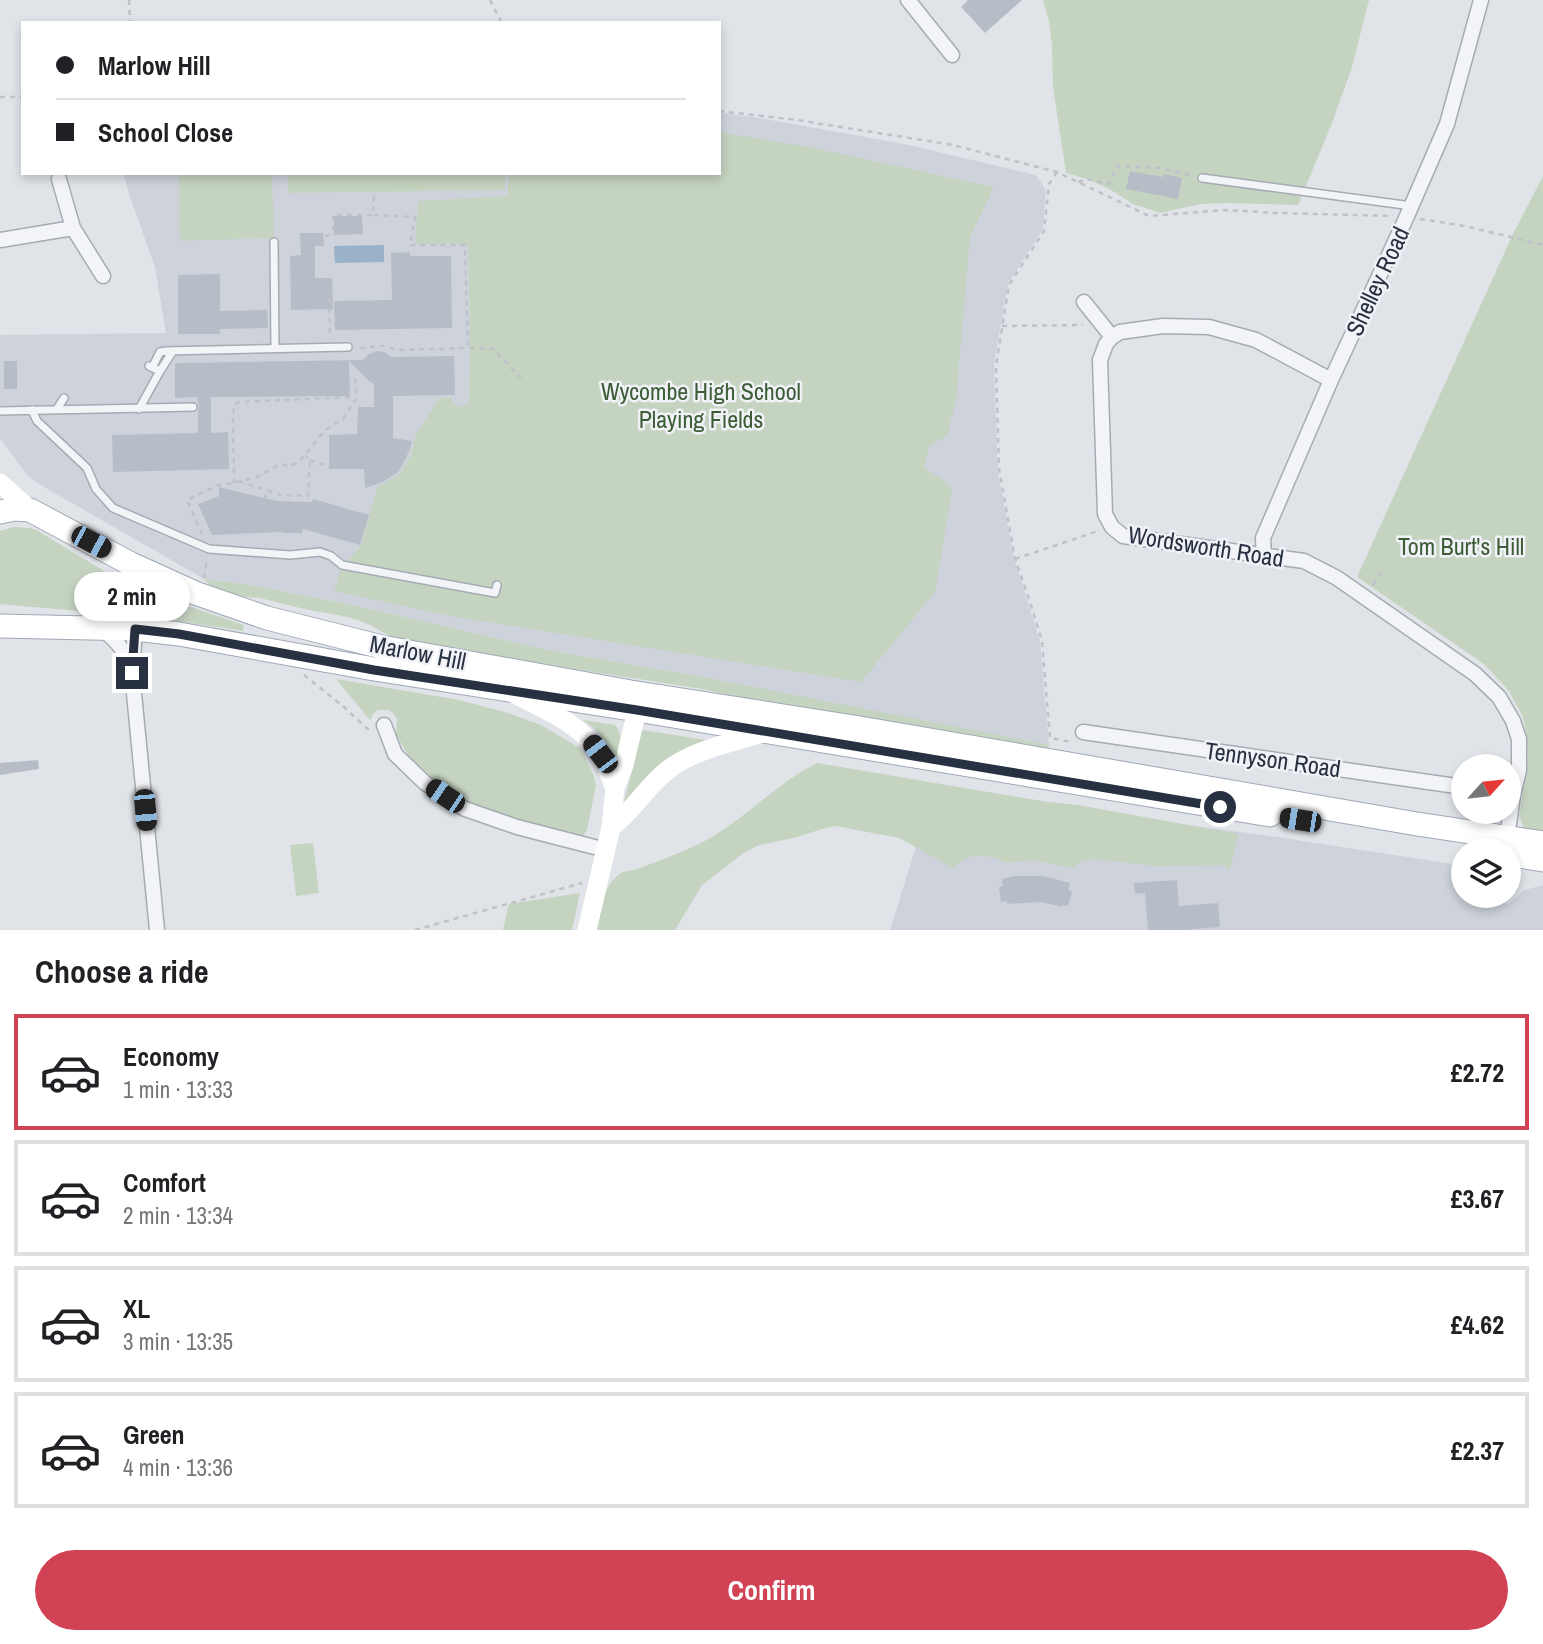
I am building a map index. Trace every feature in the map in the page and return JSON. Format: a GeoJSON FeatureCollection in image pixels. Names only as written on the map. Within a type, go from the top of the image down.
{"type":"FeatureCollection","features":[{"type":"Feature","properties":{"kind":"main road"},"geometry":{"type":"LineString","coordinates":[[0,512],[30,510]]}},
{"type":"Feature","properties":{"kind":"main road","name":"Marlow Hill"},"geometry":{"type":"LineString","coordinates":[[30,510],[131,564],[195,593],[267,618],[382,647],[634,701],[766,733],[1451,844]]}},
{"type":"Feature","properties":{"kind":"main road"},"geometry":{"type":"LineString","coordinates":[[131,564],[140,575],[144,586],[144,606],[135,629]]}},
{"type":"Feature","properties":{"kind":"main road","name":"Marlow Hill"},"geometry":{"type":"LineString","coordinates":[[0,626],[135,629],[179,634],[511,692],[634,701],[860,728],[1404,822],[1473,838]]}},
{"type":"Feature","properties":{"kind":"main road","name":"Marlow Hill"},"geometry":{"type":"LineString","coordinates":[[1521,845],[1543,843]]}},
{"type":"Feature","properties":{"kind":"main road","name":"Marlow Hill"},"geometry":{"type":"LineString","coordinates":[[1521,851],[1543,860]]}},
{"type":"Feature","properties":{"kind":"street"},"geometry":{"type":"LineString","coordinates":[[908,0],[952,55]]}},
{"type":"Feature","properties":{"kind":"street","name":"Shelley Road"},"geometry":{"type":"LineString","coordinates":[[1264,556],[1263,538],[1447,124],[1481,0]]}},
{"type":"Feature","properties":{"kind":"street"},"geometry":{"type":"LineString","coordinates":[[59,179],[73,228],[103,275]]}},
{"type":"Feature","properties":{"kind":"street"},"geometry":{"type":"LineString","coordinates":[[0,240],[73,228]]}},
{"type":"Feature","properties":{"kind":"street"},"geometry":{"type":"LineString","coordinates":[[1084,302],[1112,337],[1120,332],[1163,326],[1209,327],[1256,340],[1332,380]]}},
{"type":"Feature","properties":{"kind":"street","name":"Wordsworth Road"},"geometry":{"type":"LineString","coordinates":[[1112,337],[1100,360],[1103,502],[1105,514],[1112,527],[1123,536],[1304,561],[1337,578],[1475,674],[1499,697],[1514,721],[1519,739],[1519,754]]}},
{"type":"Feature","properties":{"kind":"street"},"geometry":{"type":"LineString","coordinates":[[0,483],[30,510]]}},
{"type":"Feature","properties":{"kind":"street"},"geometry":{"type":"LineString","coordinates":[[101,628],[123,649],[132,673]]}},
{"type":"Feature","properties":{"kind":"street"},"geometry":{"type":"LineString","coordinates":[[135,629],[132,673],[157,930]]}},
{"type":"Feature","properties":{"kind":"street"},"geometry":{"type":"LineString","coordinates":[[511,692],[572,724],[587,737],[600,754],[615,788]]}},
{"type":"Feature","properties":{"kind":"street"},"geometry":{"type":"LineString","coordinates":[[587,930],[611,827],[615,788],[624,765],[634,701]]}},
{"type":"Feature","properties":{"kind":"street"},"geometry":{"type":"LineString","coordinates":[[384,725],[395,754],[425,783],[465,809],[517,827],[606,850]]}},
{"type":"Feature","properties":{"kind":"street","name":"Tennyson Road"},"geometry":{"type":"LineString","coordinates":[[1083,732],[1451,785]]}},
{"type":"Feature","properties":{"kind":"street"},"geometry":{"type":"LineString","coordinates":[[611,827],[621,820],[670,768],[707,750],[766,733]]}},
{"type":"Feature","properties":{"kind":"lane"},"geometry":{"type":"LineString","coordinates":[[1202,178],[1410,211]]}},
{"type":"Feature","properties":{"kind":"lane"},"geometry":{"type":"LineString","coordinates":[[274,242],[275,349]]}},
{"type":"Feature","properties":{"kind":"lane"},"geometry":{"type":"LineString","coordinates":[[160,371],[150,366],[160,352],[351,348]]}},
{"type":"Feature","properties":{"kind":"lane"},"geometry":{"type":"LineString","coordinates":[[139,408],[173,351]]}},
{"type":"Feature","properties":{"kind":"lane"},"geometry":{"type":"LineString","coordinates":[[57,409],[64,398]]}},
{"type":"Feature","properties":{"kind":"lane"},"geometry":{"type":"LineString","coordinates":[[0,411],[193,407]]}},
{"type":"Feature","properties":{"kind":"lane"},"geometry":{"type":"LineString","coordinates":[[32,410],[37,421],[86,468],[96,489],[114,508],[209,549],[290,555],[320,552],[331,556],[342,565],[495,593],[497,585]]}},
{"type":"Feature","properties":{"kind":"path"},"geometry":{"type":"LineString","coordinates":[[129,0],[130,21]]}},
{"type":"Feature","properties":{"kind":"path"},"geometry":{"type":"LineString","coordinates":[[490,0],[501,21]]}},
{"type":"Feature","properties":{"kind":"path"},"geometry":{"type":"LineString","coordinates":[[0,97],[21,97]]}},
{"type":"Feature","properties":{"kind":"path"},"geometry":{"type":"LineString","coordinates":[[721,111],[797,120],[953,145],[1057,172],[1149,216],[1225,210],[1278,213],[1410,211],[1543,245]]}},
{"type":"Feature","properties":{"kind":"path"},"geometry":{"type":"LineString","coordinates":[[1078,182],[1087,179],[1109,184],[1117,166],[1159,169],[1202,178]]}},
{"type":"Feature","properties":{"kind":"path"},"geometry":{"type":"LineString","coordinates":[[1057,172],[1049,184],[1044,231],[1009,285],[996,365],[999,469],[1015,559],[1030,598],[1041,641],[1050,738],[1058,740]]}},
{"type":"Feature","properties":{"kind":"path"},"geometry":{"type":"LineString","coordinates":[[373,215],[374,196]]}},
{"type":"Feature","properties":{"kind":"path"},"geometry":{"type":"LineString","coordinates":[[325,237],[333,231],[333,215],[415,217],[410,245],[465,244],[468,348]]}},
{"type":"Feature","properties":{"kind":"path"},"geometry":{"type":"LineString","coordinates":[[329,298],[330,348]]}},
{"type":"Feature","properties":{"kind":"path"},"geometry":{"type":"LineString","coordinates":[[1002,326],[1103,325]]}},
{"type":"Feature","properties":{"kind":"path"},"geometry":{"type":"LineString","coordinates":[[351,348],[369,348],[380,344],[396,350],[493,349],[521,377]]}},
{"type":"Feature","properties":{"kind":"path"},"geometry":{"type":"LineString","coordinates":[[204,578],[209,549],[187,500],[218,485],[257,477],[280,464],[290,466],[299,463],[324,430],[343,419],[356,397],[355,374]]}},
{"type":"Feature","properties":{"kind":"path"},"geometry":{"type":"LineString","coordinates":[[234,483],[233,419],[234,405],[238,402],[356,397]]}},
{"type":"Feature","properties":{"kind":"path"},"geometry":{"type":"LineString","coordinates":[[306,456],[329,467]]}},
{"type":"Feature","properties":{"kind":"path"},"geometry":{"type":"LineString","coordinates":[[239,481],[281,495],[308,496],[310,460]]}},
{"type":"Feature","properties":{"kind":"path"},"geometry":{"type":"LineString","coordinates":[[265,499],[267,490]]}},
{"type":"Feature","properties":{"kind":"path"},"geometry":{"type":"LineString","coordinates":[[1015,559],[1112,527]]}},
{"type":"Feature","properties":{"kind":"path"},"geometry":{"type":"LineString","coordinates":[[1364,597],[1383,571]]}},
{"type":"Feature","properties":{"kind":"path"},"geometry":{"type":"LineString","coordinates":[[299,671],[344,707],[395,754]]}},
{"type":"Feature","properties":{"kind":"path"},"geometry":{"type":"LineString","coordinates":[[415,930],[599,879]]}},
{"type":"Feature","properties":{"kind":"shaded area"},"geometry":{"type":"Polygon","coordinates":[[[721,112],[909,145],[1036,175],[1046,190],[1043,229],[1008,284],[994,364],[998,473],[1014,558],[1040,641],[1049,745],[835,705],[709,678],[548,650],[353,605],[251,585],[204,579],[39,484],[27,475],[0,438],[0,335],[166,333],[155,267],[124,175],[721,175],[721,112]]]}},
{"type":"Feature","properties":{"kind":"shaded area"},"geometry":{"type":"Polygon","coordinates":[[[933,792],[1263,835],[1451,864],[1451,908],[1521,908],[1521,893],[1543,885],[1543,930],[890,930],[933,792]]]}},
{"type":"Feature","properties":{"kind":"green space"},"geometry":{"type":"Polygon","coordinates":[[[1043,0],[1369,0],[1352,67],[1298,205],[1201,204],[1160,213],[1133,204],[1090,180],[1066,173],[1053,87],[1049,21],[1043,0]]]}},
{"type":"Feature","properties":{"kind":"green space","name":"Wycombe High School Playing Fields"},"geometry":{"type":"Polygon","coordinates":[[[721,132],[809,147],[994,187],[970,237],[956,400],[947,436],[929,446],[924,468],[941,478],[952,489],[935,592],[861,682],[450,616],[334,591],[341,568],[361,546],[378,486],[399,475],[411,456],[415,436],[439,398],[451,398],[455,405],[462,408],[469,402],[468,244],[415,244],[418,201],[508,196],[508,175],[721,175],[721,132]]]}},
{"type":"Feature","properties":{"kind":"green space"},"geometry":{"type":"Polygon","coordinates":[[[179,175],[272,175],[274,238],[180,241],[179,175]]]}},
{"type":"Feature","properties":{"kind":"green space"},"geometry":{"type":"Polygon","coordinates":[[[288,175],[505,175],[505,190],[288,193],[288,175]]]}},
{"type":"Feature","properties":{"kind":"green space","name":"Tom Burt's Hill"},"geometry":{"type":"Polygon","coordinates":[[[1543,176],[1543,833],[1525,830],[1521,821],[1528,760],[1527,737],[1523,717],[1509,691],[1484,664],[1357,577],[1513,234],[1543,176]]]}},
{"type":"Feature","properties":{"kind":"green space"},"geometry":{"type":"Polygon","coordinates":[[[13,527],[36,530],[126,584],[136,600],[131,611],[123,615],[0,604],[0,531],[13,527]]]}},
{"type":"Feature","properties":{"kind":"green space"},"geometry":{"type":"Polygon","coordinates":[[[204,579],[251,585],[353,605],[548,650],[709,678],[1049,745],[1047,750],[798,709],[696,688],[442,648],[392,637],[348,617],[260,598],[224,595],[204,579]]]}},
{"type":"Feature","properties":{"kind":"green space"},"geometry":{"type":"Polygon","coordinates":[[[156,590],[179,602],[165,610],[162,618],[153,615],[156,590]]]}},
{"type":"Feature","properties":{"kind":"green space"},"geometry":{"type":"Polygon","coordinates":[[[188,606],[244,625],[243,631],[172,620],[173,616],[187,611],[188,606]]]}},
{"type":"Feature","properties":{"kind":"green space"},"geometry":{"type":"Polygon","coordinates":[[[336,679],[459,700],[508,713],[541,725],[580,748],[596,785],[587,830],[583,836],[557,832],[470,805],[438,789],[413,763],[396,735],[397,719],[394,714],[389,710],[378,710],[370,720],[336,679]]]}},
{"type":"Feature","properties":{"kind":"green space"},"geometry":{"type":"Polygon","coordinates":[[[583,720],[615,725],[621,739],[616,761],[597,731],[583,720]]]}},
{"type":"Feature","properties":{"kind":"green space"},"geometry":{"type":"Polygon","coordinates":[[[642,730],[712,741],[622,810],[642,730]]]}},
{"type":"Feature","properties":{"kind":"green space"},"geometry":{"type":"Polygon","coordinates":[[[817,763],[1238,834],[1230,870],[1224,865],[1156,866],[1093,859],[1081,861],[1073,868],[1033,860],[1006,863],[994,857],[973,856],[953,868],[899,838],[836,826],[759,845],[745,852],[702,885],[675,930],[597,930],[605,894],[619,874],[697,845],[817,763]]]}},
{"type":"Feature","properties":{"kind":"green space"},"geometry":{"type":"Polygon","coordinates":[[[313,843],[319,893],[296,896],[290,845],[313,843]]]}},
{"type":"Feature","properties":{"kind":"green space"},"geometry":{"type":"Polygon","coordinates":[[[580,893],[572,930],[503,930],[509,904],[580,893]]]}},
{"type":"Feature","properties":{"kind":"water"},"geometry":{"type":"Polygon","coordinates":[[[384,245],[384,262],[335,263],[334,246],[384,245]]]}},
{"type":"Feature","properties":{"kind":"building"},"geometry":{"type":"Polygon","coordinates":[[[968,0],[1022,0],[985,33],[961,7],[968,0]]]}},
{"type":"Feature","properties":{"kind":"building"},"geometry":{"type":"Polygon","coordinates":[[[1130,171],[1182,178],[1178,199],[1126,189],[1130,171]]]}},
{"type":"Feature","properties":{"kind":"building"},"geometry":{"type":"Polygon","coordinates":[[[334,216],[362,216],[363,234],[334,235],[334,216]]]}},
{"type":"Feature","properties":{"kind":"building"},"geometry":{"type":"Polygon","coordinates":[[[300,233],[323,233],[324,246],[315,246],[315,278],[332,278],[333,309],[291,310],[290,256],[301,255],[300,233]]]}},
{"type":"Feature","properties":{"kind":"building"},"geometry":{"type":"Polygon","coordinates":[[[410,252],[410,256],[451,256],[452,328],[335,330],[334,301],[392,300],[391,253],[410,252]]]}},
{"type":"Feature","properties":{"kind":"building"},"geometry":{"type":"Polygon","coordinates":[[[220,274],[220,311],[267,310],[268,328],[220,329],[220,334],[178,334],[178,275],[220,274]]]}},
{"type":"Feature","properties":{"kind":"building"},"geometry":{"type":"Polygon","coordinates":[[[378,351],[391,357],[454,356],[455,395],[393,396],[393,438],[412,441],[398,472],[383,482],[365,488],[364,469],[329,469],[329,435],[357,434],[358,407],[374,407],[374,384],[349,361],[350,396],[211,397],[211,433],[228,432],[229,469],[113,472],[112,435],[198,433],[197,397],[175,398],[175,363],[363,360],[378,351]]]}},
{"type":"Feature","properties":{"kind":"building"},"geometry":{"type":"Polygon","coordinates":[[[4,361],[17,361],[17,389],[4,389],[4,361]]]}},
{"type":"Feature","properties":{"kind":"building"},"geometry":{"type":"Polygon","coordinates":[[[219,487],[276,501],[312,502],[313,499],[369,515],[360,545],[303,529],[302,533],[212,535],[198,504],[219,496],[219,487]]]}},
{"type":"Feature","properties":{"kind":"building"},"geometry":{"type":"Polygon","coordinates":[[[38,760],[39,769],[0,775],[0,763],[38,760]]]}},
{"type":"Feature","properties":{"kind":"building"},"geometry":{"type":"Polygon","coordinates":[[[1043,876],[1070,883],[1068,890],[1072,892],[1068,906],[1041,902],[1001,902],[999,887],[1003,886],[1002,879],[1043,876]]]}},
{"type":"Feature","properties":{"kind":"building"},"geometry":{"type":"Polygon","coordinates":[[[1177,880],[1179,906],[1218,903],[1220,927],[1148,930],[1145,893],[1135,894],[1134,883],[1177,880]]]}},
{"type":"Feature","properties":{"kind":"route"},"geometry":{"type":"LineString","coordinates":[[132,673],[135,629],[179,634],[374,670],[637,710],[1220,807]]}}]}
